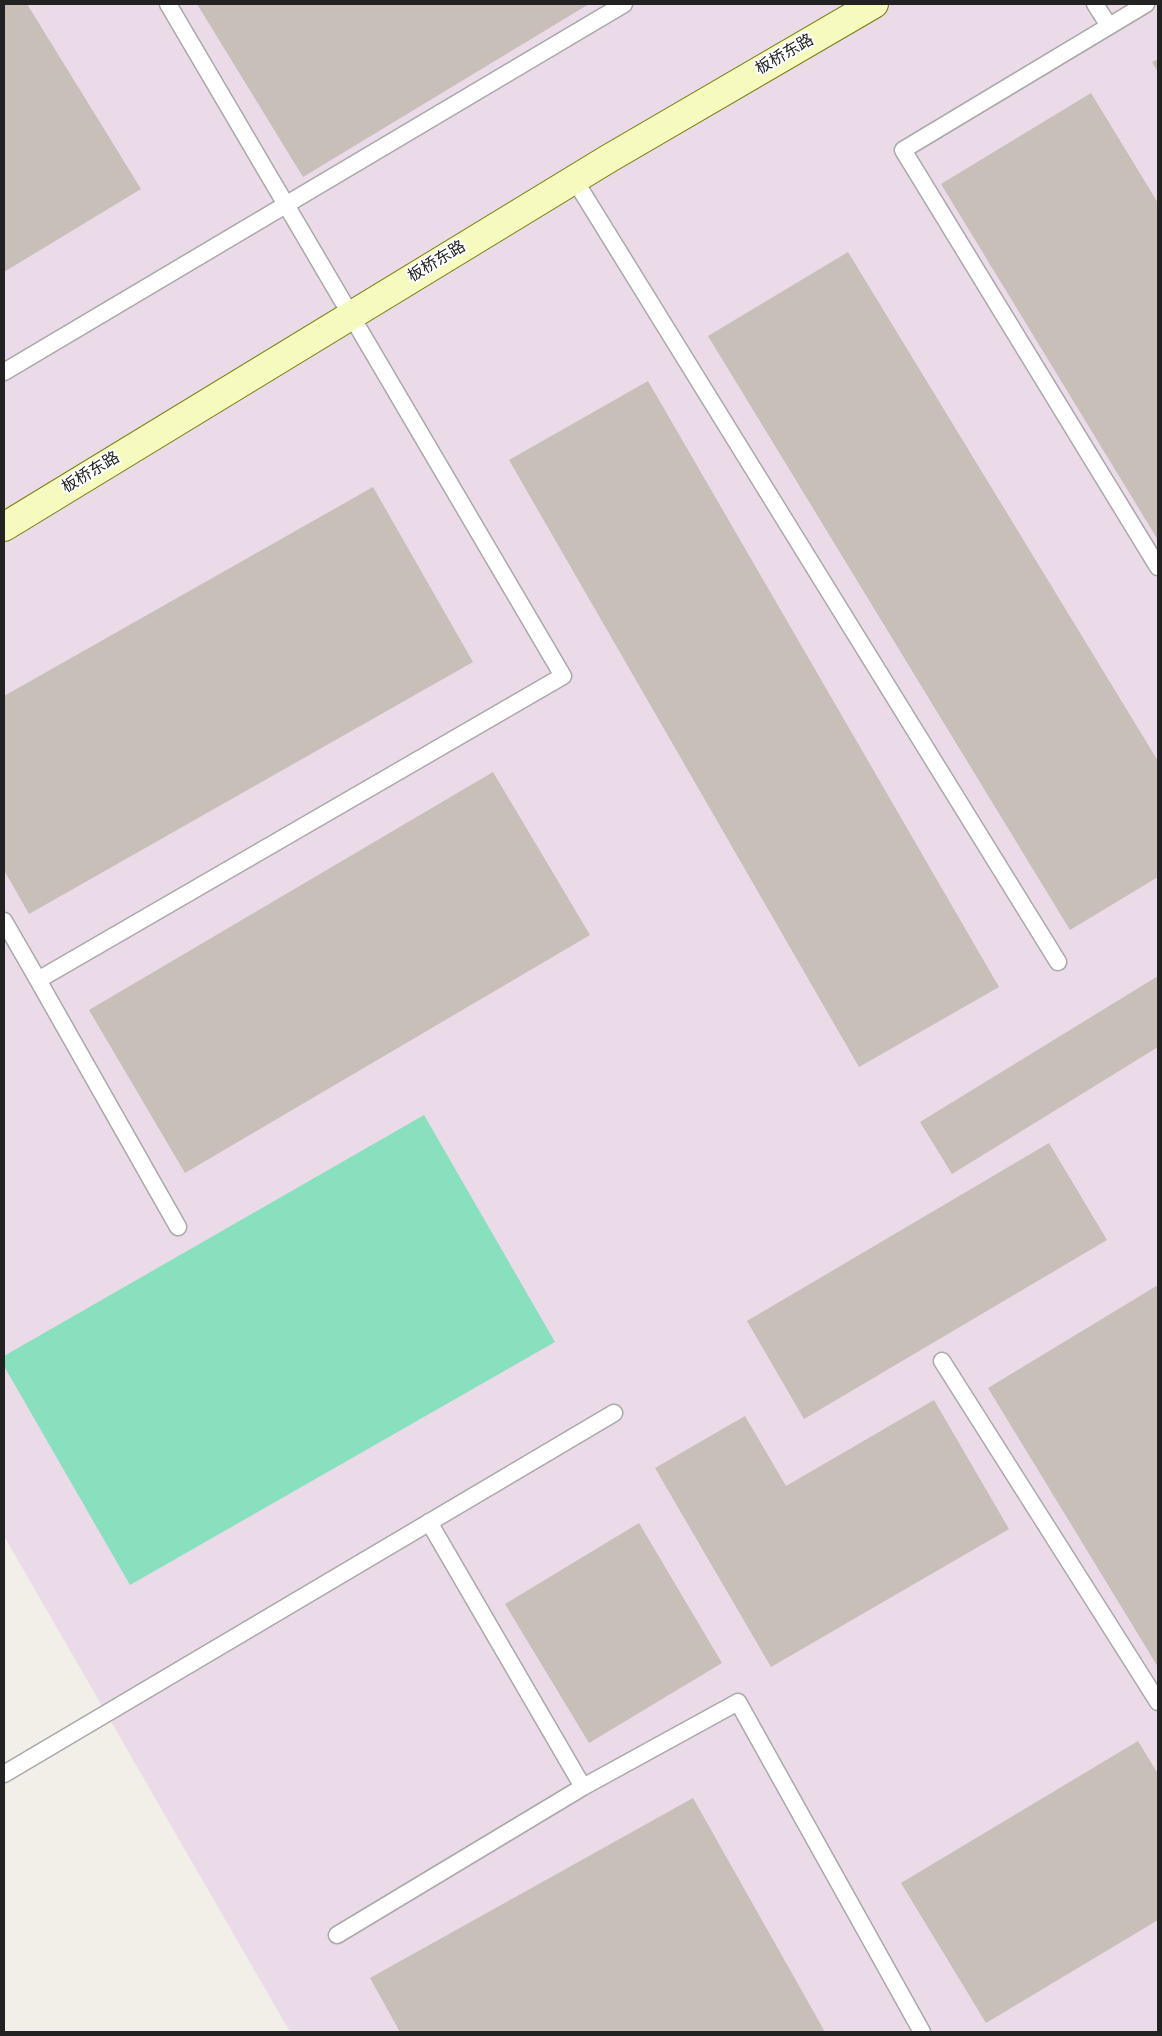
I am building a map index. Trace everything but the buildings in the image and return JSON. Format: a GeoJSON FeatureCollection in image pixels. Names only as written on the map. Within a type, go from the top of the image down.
{"type":"FeatureCollection","features":[{"type":"Feature","properties":{"kind":"street","name":"板桥东路"},"geometry":{"type":"LineString","coordinates":[[4,526],[574,180],[874,4]]}},
{"type":"Feature","properties":{"kind":"lane"},"geometry":{"type":"LineString","coordinates":[[38,980],[563,676],[168,4]]}},
{"type":"Feature","properties":{"kind":"lane"},"geometry":{"type":"LineString","coordinates":[[4,372],[624,4]]}},
{"type":"Feature","properties":{"kind":"lane"},"geometry":{"type":"LineString","coordinates":[[1095,4],[1109,26]]}},
{"type":"Feature","properties":{"kind":"lane"},"geometry":{"type":"LineString","coordinates":[[1146,4],[903,150],[1158,567]]}},
{"type":"Feature","properties":{"kind":"lane"},"geometry":{"type":"LineString","coordinates":[[574,180],[1058,962]]}},
{"type":"Feature","properties":{"kind":"lane"},"geometry":{"type":"LineString","coordinates":[[4,921],[178,1226]]}},
{"type":"Feature","properties":{"kind":"lane"},"geometry":{"type":"LineString","coordinates":[[942,1361],[1158,1702]]}},
{"type":"Feature","properties":{"kind":"lane"},"geometry":{"type":"LineString","coordinates":[[4,1774],[614,1413]]}},
{"type":"Feature","properties":{"kind":"lane"},"geometry":{"type":"LineString","coordinates":[[429,1522],[583,1787]]}},
{"type":"Feature","properties":{"kind":"lane"},"geometry":{"type":"LineString","coordinates":[[337,1935],[583,1787],[738,1702],[922,2032]]}},
{"type":"Feature","properties":{"kind":"shaded area"},"geometry":{"type":"Polygon","coordinates":[[[4,4],[1158,4],[1158,2032],[290,2032],[4,1536],[4,4]]]}},
{"type":"Feature","properties":{"kind":"green space"},"geometry":{"type":"Polygon","coordinates":[[[424,1115],[555,1342],[130,1585],[4,1366],[4,1356],[424,1115]]]}}]}
